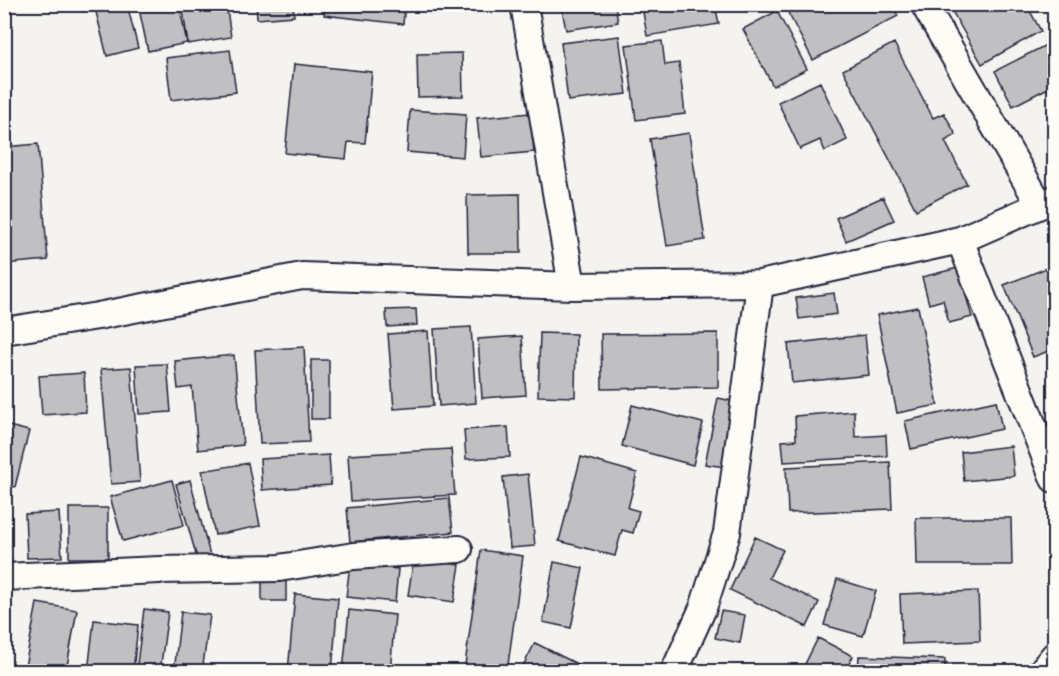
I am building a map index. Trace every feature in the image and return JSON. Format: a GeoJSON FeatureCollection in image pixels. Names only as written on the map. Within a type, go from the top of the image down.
{"type":"FeatureCollection","features":[{"type":"Feature","properties":{"kind":"street"},"geometry":{"type":"LineString","coordinates":[[525,4],[572,286]]}},
{"type":"Feature","properties":{"kind":"street"},"geometry":{"type":"LineString","coordinates":[[4,331],[98,316],[302,276],[572,286],[760,284],[960,240],[1047,202],[924,4]]}},
{"type":"Feature","properties":{"kind":"street"},"geometry":{"type":"LineString","coordinates":[[960,240],[1054,479]]}},
{"type":"Feature","properties":{"kind":"street"},"geometry":{"type":"LineString","coordinates":[[674,672],[703,608],[727,533],[760,284]]}},
{"type":"Feature","properties":{"kind":"street"},"geometry":{"type":"LineString","coordinates":[[4,577],[159,570],[279,568],[354,556],[459,549]]}},
{"type":"Feature","properties":{"kind":"street"},"geometry":{"type":"LineString","coordinates":[[1041,672],[1054,656]]}},
{"type":"Feature","properties":{"kind":"building"},"geometry":{"type":"Polygon","coordinates":[[[94,4],[127,4],[138,48],[107,56],[94,4]]]}},
{"type":"Feature","properties":{"kind":"building"},"geometry":{"type":"Polygon","coordinates":[[[138,4],[179,4],[187,43],[148,51],[138,4]]]}},
{"type":"Feature","properties":{"kind":"building"},"geometry":{"type":"Polygon","coordinates":[[[182,4],[226,4],[231,37],[188,44],[182,4]]]}},
{"type":"Feature","properties":{"kind":"building"},"geometry":{"type":"Polygon","coordinates":[[[256,4],[293,4],[294,16],[257,19],[256,4]]]}},
{"type":"Feature","properties":{"kind":"building"},"geometry":{"type":"Polygon","coordinates":[[[326,4],[405,4],[403,24],[324,15],[326,4]]]}},
{"type":"Feature","properties":{"kind":"building"},"geometry":{"type":"Polygon","coordinates":[[[561,4],[615,4],[618,22],[566,30],[561,4]]]}},
{"type":"Feature","properties":{"kind":"building"},"geometry":{"type":"Polygon","coordinates":[[[649,4],[715,4],[719,24],[647,36],[642,6],[649,4]]]}},
{"type":"Feature","properties":{"kind":"building"},"geometry":{"type":"Polygon","coordinates":[[[788,4],[892,4],[898,16],[813,60],[785,7],[788,4]]]}},
{"type":"Feature","properties":{"kind":"building"},"geometry":{"type":"Polygon","coordinates":[[[948,4],[1026,4],[1041,31],[982,64],[948,4]]]}},
{"type":"Feature","properties":{"kind":"building"},"geometry":{"type":"Polygon","coordinates":[[[777,11],[807,69],[773,86],[743,29],[777,11]]]}},
{"type":"Feature","properties":{"kind":"building"},"geometry":{"type":"Polygon","coordinates":[[[619,36],[627,94],[568,101],[561,43],[619,36]]]}},
{"type":"Feature","properties":{"kind":"building"},"geometry":{"type":"Polygon","coordinates":[[[662,41],[665,65],[679,63],[685,114],[636,120],[626,45],[662,41]]]}},
{"type":"Feature","properties":{"kind":"building"},"geometry":{"type":"Polygon","coordinates":[[[1054,41],[1054,85],[1013,106],[995,71],[1054,41]]]}},
{"type":"Feature","properties":{"kind":"building"},"geometry":{"type":"Polygon","coordinates":[[[894,43],[933,118],[944,113],[956,135],[945,141],[967,184],[916,210],[843,70],[894,43]]]}},
{"type":"Feature","properties":{"kind":"building"},"geometry":{"type":"Polygon","coordinates":[[[230,50],[236,92],[171,100],[166,58],[230,50]]]}},
{"type":"Feature","properties":{"kind":"building"},"geometry":{"type":"Polygon","coordinates":[[[462,53],[463,96],[418,97],[417,54],[462,53]]]}},
{"type":"Feature","properties":{"kind":"building"},"geometry":{"type":"Polygon","coordinates":[[[294,64],[372,72],[365,143],[348,142],[346,159],[285,153],[294,64]]]}},
{"type":"Feature","properties":{"kind":"building"},"geometry":{"type":"Polygon","coordinates":[[[820,82],[847,140],[825,151],[820,140],[800,149],[778,102],[820,82]]]}},
{"type":"Feature","properties":{"kind":"building"},"geometry":{"type":"Polygon","coordinates":[[[410,110],[466,114],[463,157],[407,152],[410,110]]]}},
{"type":"Feature","properties":{"kind":"building"},"geometry":{"type":"Polygon","coordinates":[[[530,113],[534,152],[481,157],[477,118],[530,113]]]}},
{"type":"Feature","properties":{"kind":"building"},"geometry":{"type":"Polygon","coordinates":[[[689,133],[705,240],[667,246],[650,139],[689,133]]]}},
{"type":"Feature","properties":{"kind":"building"},"geometry":{"type":"Polygon","coordinates":[[[38,144],[48,260],[4,264],[4,147],[38,144]]]}},
{"type":"Feature","properties":{"kind":"building"},"geometry":{"type":"Polygon","coordinates":[[[520,194],[521,253],[468,253],[467,195],[520,194]]]}},
{"type":"Feature","properties":{"kind":"building"},"geometry":{"type":"Polygon","coordinates":[[[883,197],[894,220],[846,241],[836,218],[883,197]]]}},
{"type":"Feature","properties":{"kind":"building"},"geometry":{"type":"Polygon","coordinates":[[[1049,267],[1054,280],[1054,349],[1033,357],[1004,285],[1049,267]]]}},
{"type":"Feature","properties":{"kind":"building"},"geometry":{"type":"Polygon","coordinates":[[[958,268],[972,317],[949,323],[943,300],[929,304],[922,277],[958,268]]]}},
{"type":"Feature","properties":{"kind":"building"},"geometry":{"type":"Polygon","coordinates":[[[834,293],[837,314],[799,319],[796,298],[834,293]]]}},
{"type":"Feature","properties":{"kind":"building"},"geometry":{"type":"Polygon","coordinates":[[[918,307],[938,405],[897,413],[877,315],[918,307]]]}},
{"type":"Feature","properties":{"kind":"building"},"geometry":{"type":"Polygon","coordinates":[[[416,309],[417,325],[387,327],[386,310],[416,309]]]}},
{"type":"Feature","properties":{"kind":"building"},"geometry":{"type":"Polygon","coordinates":[[[471,327],[476,403],[439,406],[434,329],[471,327]]]}},
{"type":"Feature","properties":{"kind":"building"},"geometry":{"type":"Polygon","coordinates":[[[428,331],[433,406],[394,409],[388,334],[428,331]]]}},
{"type":"Feature","properties":{"kind":"building"},"geometry":{"type":"Polygon","coordinates":[[[540,333],[576,334],[575,397],[538,396],[540,333]]]}},
{"type":"Feature","properties":{"kind":"building"},"geometry":{"type":"Polygon","coordinates":[[[718,333],[718,387],[602,389],[601,334],[718,333]]]}},
{"type":"Feature","properties":{"kind":"building"},"geometry":{"type":"Polygon","coordinates":[[[865,335],[869,375],[792,383],[788,344],[865,335]]]}},
{"type":"Feature","properties":{"kind":"building"},"geometry":{"type":"Polygon","coordinates":[[[522,336],[526,395],[482,398],[478,339],[522,336]]]}},
{"type":"Feature","properties":{"kind":"building"},"geometry":{"type":"Polygon","coordinates":[[[304,347],[309,442],[260,444],[255,350],[304,347]]]}},
{"type":"Feature","properties":{"kind":"building"},"geometry":{"type":"Polygon","coordinates":[[[234,355],[243,445],[198,450],[192,387],[178,389],[175,361],[234,355]]]}},
{"type":"Feature","properties":{"kind":"building"},"geometry":{"type":"Polygon","coordinates":[[[311,360],[329,360],[329,419],[311,419],[311,360]]]}},
{"type":"Feature","properties":{"kind":"building"},"geometry":{"type":"Polygon","coordinates":[[[167,364],[171,412],[139,414],[136,365],[167,364]]]}},
{"type":"Feature","properties":{"kind":"building"},"geometry":{"type":"Polygon","coordinates":[[[131,367],[140,482],[111,484],[101,369],[131,367]]]}},
{"type":"Feature","properties":{"kind":"building"},"geometry":{"type":"Polygon","coordinates":[[[84,373],[86,412],[42,415],[39,376],[84,373]]]}},
{"type":"Feature","properties":{"kind":"building"},"geometry":{"type":"Polygon","coordinates":[[[718,398],[737,402],[725,467],[705,464],[718,398]]]}},
{"type":"Feature","properties":{"kind":"building"},"geometry":{"type":"Polygon","coordinates":[[[996,401],[1002,429],[911,449],[905,421],[996,401]]]}},
{"type":"Feature","properties":{"kind":"building"},"geometry":{"type":"Polygon","coordinates":[[[632,405],[703,423],[693,465],[622,446],[632,405]]]}},
{"type":"Feature","properties":{"kind":"building"},"geometry":{"type":"Polygon","coordinates":[[[854,411],[855,437],[886,435],[887,456],[784,462],[782,441],[796,440],[795,416],[854,411]]]}},
{"type":"Feature","properties":{"kind":"building"},"geometry":{"type":"Polygon","coordinates":[[[9,426],[29,431],[15,487],[4,485],[4,446],[9,426]]]}},
{"type":"Feature","properties":{"kind":"building"},"geometry":{"type":"Polygon","coordinates":[[[508,427],[510,457],[466,459],[464,430],[508,427]]]}},
{"type":"Feature","properties":{"kind":"building"},"geometry":{"type":"Polygon","coordinates":[[[1011,446],[1014,476],[964,481],[961,452],[1011,446]]]}},
{"type":"Feature","properties":{"kind":"building"},"geometry":{"type":"Polygon","coordinates":[[[451,449],[455,495],[351,501],[348,455],[451,449]]]}},
{"type":"Feature","properties":{"kind":"building"},"geometry":{"type":"Polygon","coordinates":[[[329,455],[331,485],[262,490],[260,459],[329,455]]]}},
{"type":"Feature","properties":{"kind":"building"},"geometry":{"type":"Polygon","coordinates":[[[581,457],[637,473],[628,508],[639,511],[633,533],[622,530],[615,556],[559,541],[581,457]]]}},
{"type":"Feature","properties":{"kind":"building"},"geometry":{"type":"Polygon","coordinates":[[[890,462],[892,509],[788,513],[786,467],[890,462]]]}},
{"type":"Feature","properties":{"kind":"building"},"geometry":{"type":"Polygon","coordinates":[[[248,463],[260,526],[215,535],[202,471],[248,463]]]}},
{"type":"Feature","properties":{"kind":"building"},"geometry":{"type":"Polygon","coordinates":[[[528,474],[535,546],[510,548],[503,477],[528,474]]]}},
{"type":"Feature","properties":{"kind":"building"},"geometry":{"type":"Polygon","coordinates":[[[172,480],[184,525],[123,541],[110,497],[172,480]]]}},
{"type":"Feature","properties":{"kind":"building"},"geometry":{"type":"Polygon","coordinates":[[[190,480],[210,555],[197,558],[176,484],[190,480]]]}},
{"type":"Feature","properties":{"kind":"building"},"geometry":{"type":"Polygon","coordinates":[[[449,498],[453,532],[350,542],[347,508],[449,498]]]}},
{"type":"Feature","properties":{"kind":"building"},"geometry":{"type":"Polygon","coordinates":[[[69,508],[108,508],[108,558],[69,558],[69,508]]]}},
{"type":"Feature","properties":{"kind":"building"},"geometry":{"type":"Polygon","coordinates":[[[59,512],[62,557],[27,558],[25,514],[59,512]]]}},
{"type":"Feature","properties":{"kind":"building"},"geometry":{"type":"Polygon","coordinates":[[[916,518],[1011,518],[1012,565],[917,565],[916,518]]]}},
{"type":"Feature","properties":{"kind":"building"},"geometry":{"type":"Polygon","coordinates":[[[755,537],[783,550],[769,578],[819,602],[807,627],[730,590],[755,537]]]}},
{"type":"Feature","properties":{"kind":"building"},"geometry":{"type":"Polygon","coordinates":[[[481,550],[523,556],[507,672],[464,672],[481,550]]]}},
{"type":"Feature","properties":{"kind":"building"},"geometry":{"type":"Polygon","coordinates":[[[414,558],[460,565],[454,602],[408,595],[414,558]]]}},
{"type":"Feature","properties":{"kind":"building"},"geometry":{"type":"Polygon","coordinates":[[[554,562],[583,568],[571,628],[543,622],[554,562]]]}},
{"type":"Feature","properties":{"kind":"building"},"geometry":{"type":"Polygon","coordinates":[[[350,564],[398,569],[395,602],[346,597],[350,564]]]}},
{"type":"Feature","properties":{"kind":"building"},"geometry":{"type":"Polygon","coordinates":[[[262,579],[286,579],[286,601],[262,601],[262,579]]]}},
{"type":"Feature","properties":{"kind":"building"},"geometry":{"type":"Polygon","coordinates":[[[837,579],[876,591],[863,636],[824,625],[837,579]]]}},
{"type":"Feature","properties":{"kind":"building"},"geometry":{"type":"Polygon","coordinates":[[[978,591],[980,641],[902,644],[900,594],[978,591]]]}},
{"type":"Feature","properties":{"kind":"building"},"geometry":{"type":"Polygon","coordinates":[[[295,594],[338,598],[332,672],[288,672],[295,594]]]}},
{"type":"Feature","properties":{"kind":"building"},"geometry":{"type":"Polygon","coordinates":[[[37,603],[77,610],[66,672],[24,672],[37,603]]]}},
{"type":"Feature","properties":{"kind":"building"},"geometry":{"type":"Polygon","coordinates":[[[144,609],[168,612],[160,672],[136,672],[144,609]]]}},
{"type":"Feature","properties":{"kind":"building"},"geometry":{"type":"Polygon","coordinates":[[[349,610],[395,615],[390,672],[343,672],[349,610]]]}},
{"type":"Feature","properties":{"kind":"building"},"geometry":{"type":"Polygon","coordinates":[[[721,611],[745,615],[740,643],[715,638],[721,611]]]}},
{"type":"Feature","properties":{"kind":"building"},"geometry":{"type":"Polygon","coordinates":[[[181,612],[210,615],[202,672],[174,672],[181,612]]]}},
{"type":"Feature","properties":{"kind":"building"},"geometry":{"type":"Polygon","coordinates":[[[94,620],[138,625],[133,672],[88,672],[94,620]]]}},
{"type":"Feature","properties":{"kind":"building"},"geometry":{"type":"Polygon","coordinates":[[[818,638],[853,656],[845,672],[801,672],[818,638]]]}},
{"type":"Feature","properties":{"kind":"building"},"geometry":{"type":"Polygon","coordinates":[[[535,643],[593,672],[534,672],[523,666],[535,643]]]}},
{"type":"Feature","properties":{"kind":"building"},"geometry":{"type":"Polygon","coordinates":[[[859,656],[945,659],[945,666],[965,667],[965,672],[858,672],[859,656]]]}}]}
